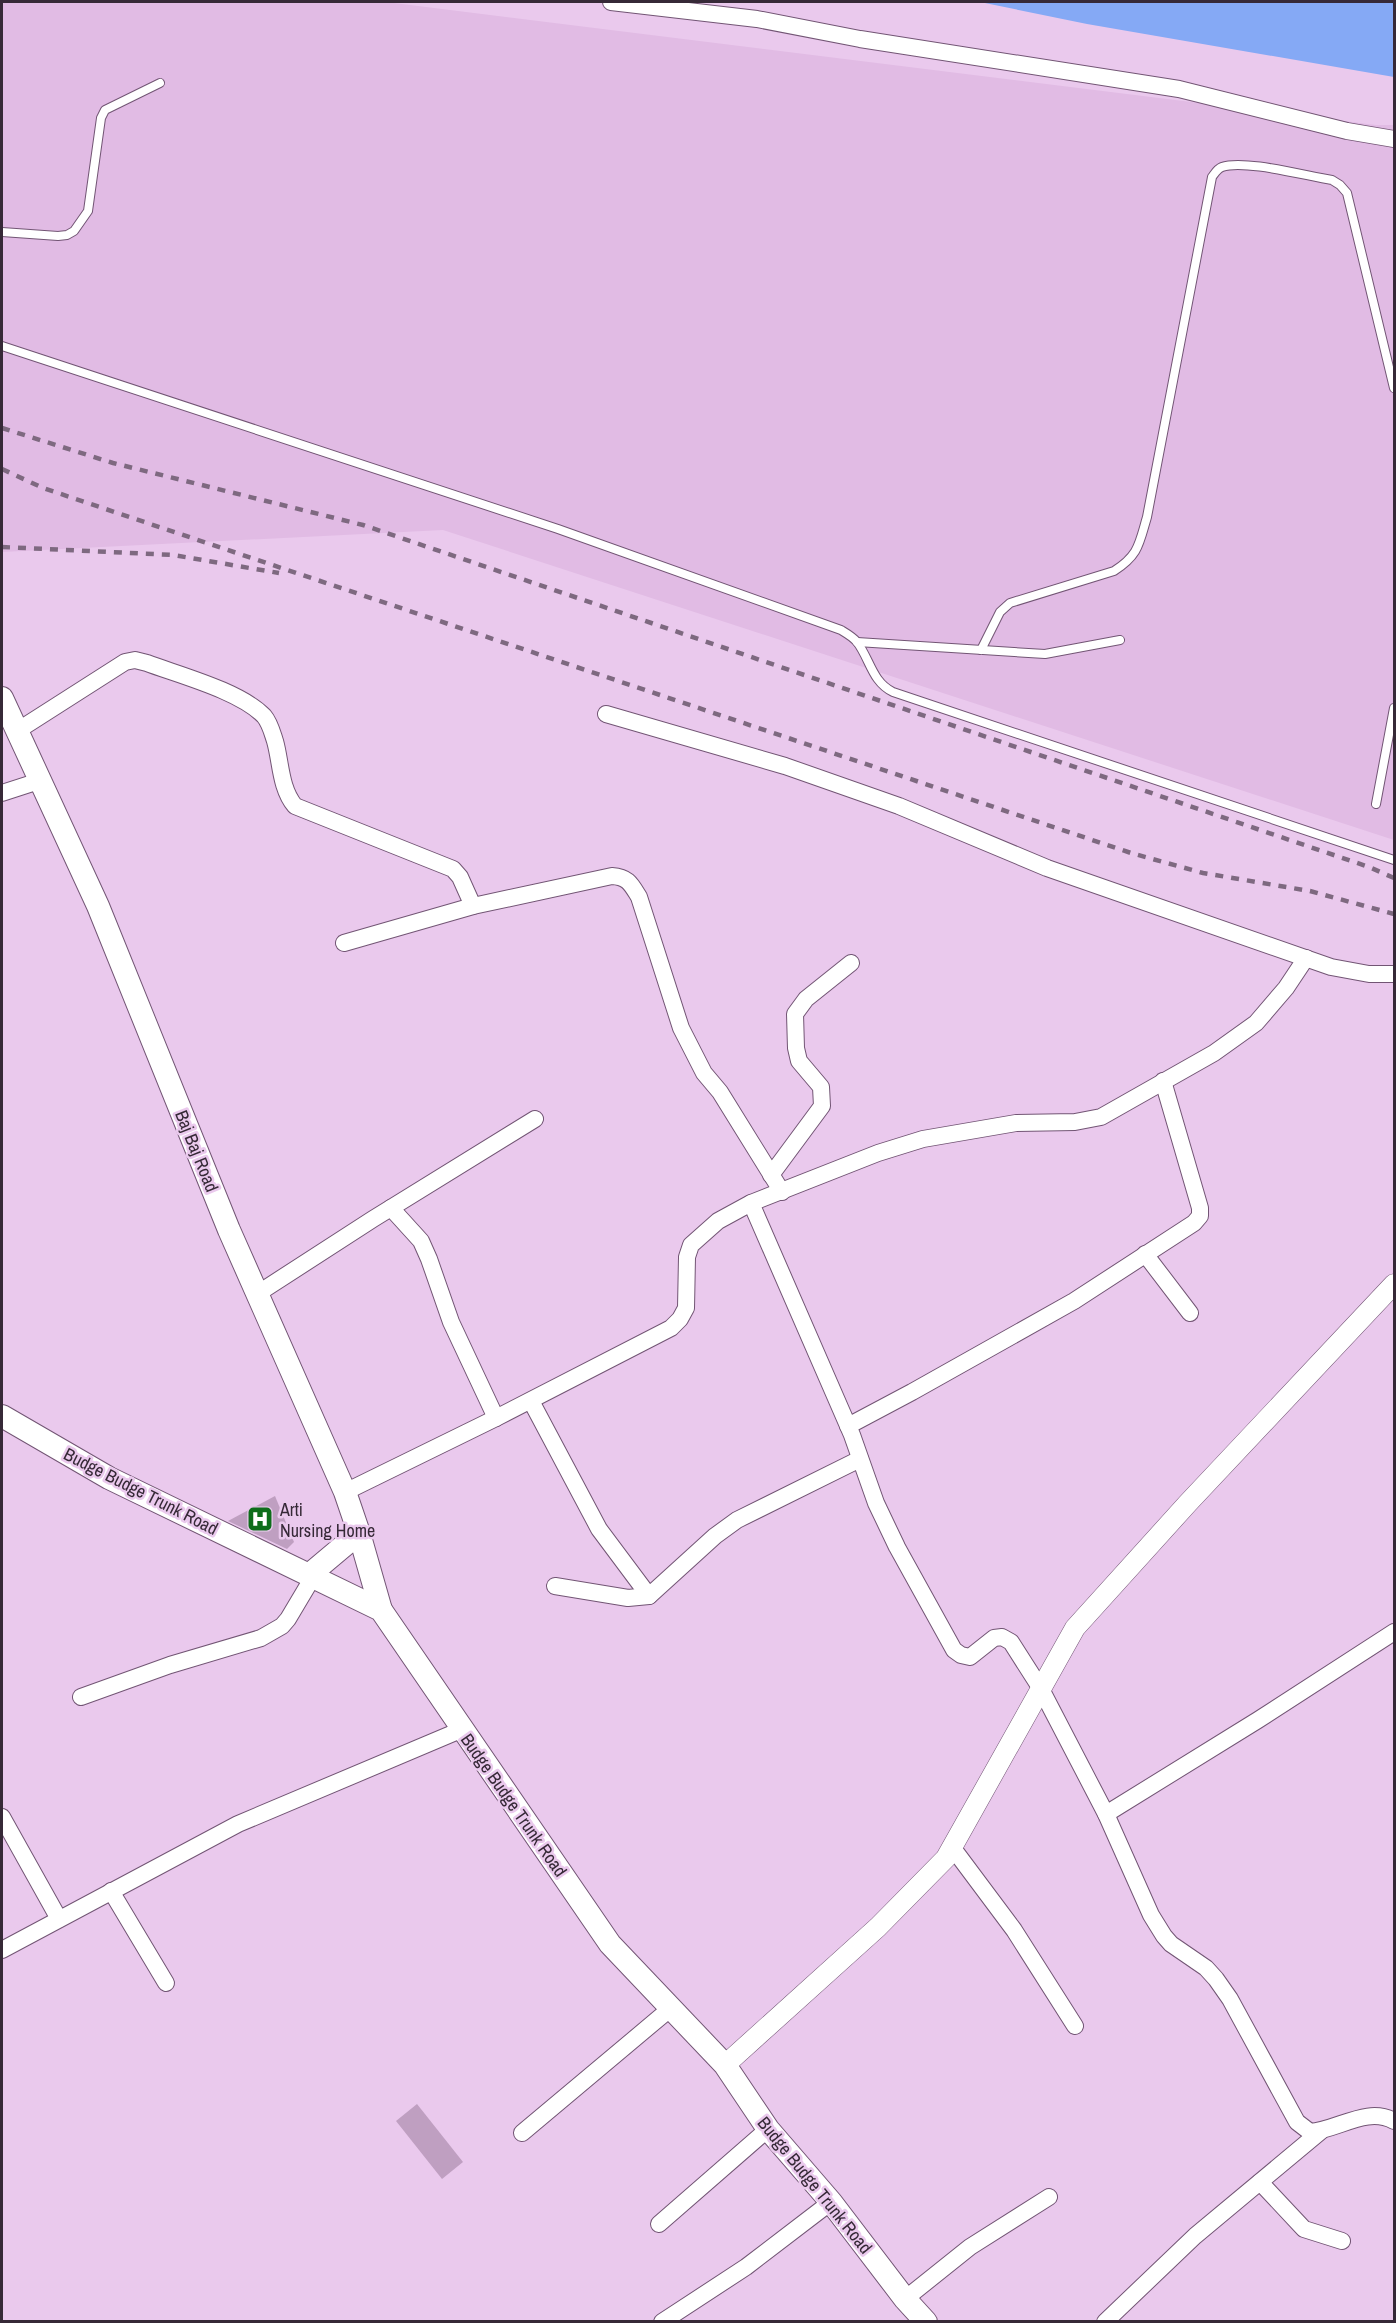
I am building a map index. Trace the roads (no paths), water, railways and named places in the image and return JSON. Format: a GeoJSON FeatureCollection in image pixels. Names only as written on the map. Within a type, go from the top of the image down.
{"type":"FeatureCollection","features":[{"type":"Feature","properties":{"kind":"main road","name":"Baj Baj Road"},"geometry":{"type":"LineString","coordinates":[[2,698],[98,906],[229,1230],[345,1492],[381,1610]]}},
{"type":"Feature","properties":{"kind":"main road","name":"Budge Budge Trunk Road"},"geometry":{"type":"LineString","coordinates":[[2,1416],[109,1478],[381,1610],[610,1944],[725,2064],[768,2129],[831,2202],[905,2299],[926,2322]]}},
{"type":"Feature","properties":{"kind":"main road"},"geometry":{"type":"LineString","coordinates":[[311,1576],[359,1533]]}},
{"type":"Feature","properties":{"kind":"street"},"geometry":{"type":"LineString","coordinates":[[610,2],[757,19],[860,39],[1179,89],[1347,131],[1395,140]]}},
{"type":"Feature","properties":{"kind":"street"},"geometry":{"type":"LineString","coordinates":[[17,731],[125,662],[135,660],[231,694],[265,717],[279,757],[285,791],[295,806],[453,869],[460,877],[473,906]]}},
{"type":"Feature","properties":{"kind":"street"},"geometry":{"type":"LineString","coordinates":[[606,714],[785,766],[899,806],[1047,868],[1331,967],[1370,974],[1395,974]]}},
{"type":"Feature","properties":{"kind":"street"},"geometry":{"type":"LineString","coordinates":[[2,793],[39,781]]}},
{"type":"Feature","properties":{"kind":"street"},"geometry":{"type":"LineString","coordinates":[[344,943],[473,906],[612,876],[624,877],[639,897],[681,1028],[704,1073],[720,1092],[782,1192]]}},
{"type":"Feature","properties":{"kind":"street"},"geometry":{"type":"LineString","coordinates":[[345,1492],[531,1401],[671,1328],[686,1308],[687,1257],[691,1245],[718,1221],[751,1203],[878,1153],[923,1139],[1016,1123],[1075,1122],[1101,1117],[1214,1053],[1256,1023],[1286,988],[1306,958]]}},
{"type":"Feature","properties":{"kind":"street"},"geometry":{"type":"LineString","coordinates":[[771,1175],[822,1106],[821,1087],[799,1061],[796,1048],[795,1014],[806,999],[851,963]]}},
{"type":"Feature","properties":{"kind":"street"},"geometry":{"type":"LineString","coordinates":[[848,1426],[1064,1307],[1194,1223],[1200,1216],[1200,1208],[1163,1081]]}},
{"type":"Feature","properties":{"kind":"street"},"geometry":{"type":"LineString","coordinates":[[257,1294],[534,1119]]}},
{"type":"Feature","properties":{"kind":"street"},"geometry":{"type":"LineString","coordinates":[[751,1203],[848,1426],[876,1503],[897,1547],[954,1650],[970,1657],[994,1638],[1002,1637],[1011,1642],[1041,1689],[1106,1814],[1152,1915],[1164,1936],[1171,1944],[1206,1968],[1216,1979],[1230,1999],[1297,2122],[1310,2132],[1374,2116],[1395,2121]]}},
{"type":"Feature","properties":{"kind":"street"},"geometry":{"type":"LineString","coordinates":[[391,1208],[421,1241],[451,1322],[496,1418]]}},
{"type":"Feature","properties":{"kind":"street"},"geometry":{"type":"LineString","coordinates":[[1144,1254],[1190,1313]]}},
{"type":"Feature","properties":{"kind":"street"},"geometry":{"type":"LineString","coordinates":[[725,2064],[878,1927],[946,1858],[1075,1628],[1188,1503],[1395,1284]]}},
{"type":"Feature","properties":{"kind":"street"},"geometry":{"type":"LineString","coordinates":[[531,1401],[599,1529],[650,1596]]}},
{"type":"Feature","properties":{"kind":"street"},"geometry":{"type":"LineString","coordinates":[[555,1586],[628,1598],[650,1596],[715,1536],[737,1520],[860,1459]]}},
{"type":"Feature","properties":{"kind":"street"},"geometry":{"type":"LineString","coordinates":[[81,1696],[170,1665],[261,1638],[282,1626],[288,1619],[311,1576]]}},
{"type":"Feature","properties":{"kind":"street"},"geometry":{"type":"LineString","coordinates":[[1106,1814],[1395,1632]]}},
{"type":"Feature","properties":{"kind":"street"},"geometry":{"type":"LineString","coordinates":[[2,1950],[238,1824],[463,1729]]}},
{"type":"Feature","properties":{"kind":"street"},"geometry":{"type":"LineString","coordinates":[[2,1817],[59,1919]]}},
{"type":"Feature","properties":{"kind":"street"},"geometry":{"type":"LineString","coordinates":[[952,1847],[1014,1930],[1076,2026]]}},
{"type":"Feature","properties":{"kind":"street"},"geometry":{"type":"LineString","coordinates":[[111,1891],[166,1983]]}},
{"type":"Feature","properties":{"kind":"street"},"geometry":{"type":"LineString","coordinates":[[522,2133],[671,2008]]}},
{"type":"Feature","properties":{"kind":"street"},"geometry":{"type":"LineString","coordinates":[[659,2224],[768,2129]]}},
{"type":"Feature","properties":{"kind":"street"},"geometry":{"type":"LineString","coordinates":[[1106,2322],[1195,2236],[1321,2131]]}},
{"type":"Feature","properties":{"kind":"street"},"geometry":{"type":"LineString","coordinates":[[1260,2182],[1304,2229],[1342,2241]]}},
{"type":"Feature","properties":{"kind":"street"},"geometry":{"type":"LineString","coordinates":[[905,2299],[970,2247],[1049,2197]]}},
{"type":"Feature","properties":{"kind":"street"},"geometry":{"type":"LineString","coordinates":[[662,2322],[746,2267],[831,2202]]}},
{"type":"Feature","properties":{"kind":"lane"},"geometry":{"type":"LineString","coordinates":[[2,232],[58,236],[74,231],[88,211],[101,118],[105,110],[160,82]]}},
{"type":"Feature","properties":{"kind":"lane"},"geometry":{"type":"LineString","coordinates":[[981,650],[1000,612],[1010,603],[1114,570],[1126,563],[1137,551],[1147,517],[1212,177],[1216,171],[1224,166],[1247,165],[1332,180],[1347,193],[1395,388]]}},
{"type":"Feature","properties":{"kind":"lane"},"geometry":{"type":"LineString","coordinates":[[2,346],[558,529],[841,630],[857,642],[878,680],[885,688],[893,692],[1395,860]]}},
{"type":"Feature","properties":{"kind":"lane"},"geometry":{"type":"LineString","coordinates":[[857,642],[1045,654],[1120,640]]}},
{"type":"Feature","properties":{"kind":"lane"},"geometry":{"type":"LineString","coordinates":[[1376,804],[1395,708]]}},
{"type":"Feature","properties":{"kind":"water"},"geometry":{"type":"Polygon","coordinates":[[[980,2],[1394,2],[1394,77],[1087,24],[980,2]]]}},
{"type":"Feature","properties":{"kind":"railway"},"geometry":{"type":"LineString","coordinates":[[2,428],[113,463],[363,525],[1369,867],[1394,878]]}},
{"type":"Feature","properties":{"kind":"railway"},"geometry":{"type":"LineString","coordinates":[[2,469],[43,488],[1131,853],[1203,873],[1310,891],[1394,914]]}},
{"type":"Feature","properties":{"kind":"railway"},"geometry":{"type":"LineString","coordinates":[[2,547],[173,555],[279,573]]}},
{"type":"Feature","properties":{"kind":"place","name":"Arti Nursing Home"},"geometry":{"type":"Point","coordinates":[260,1519]}}]}
